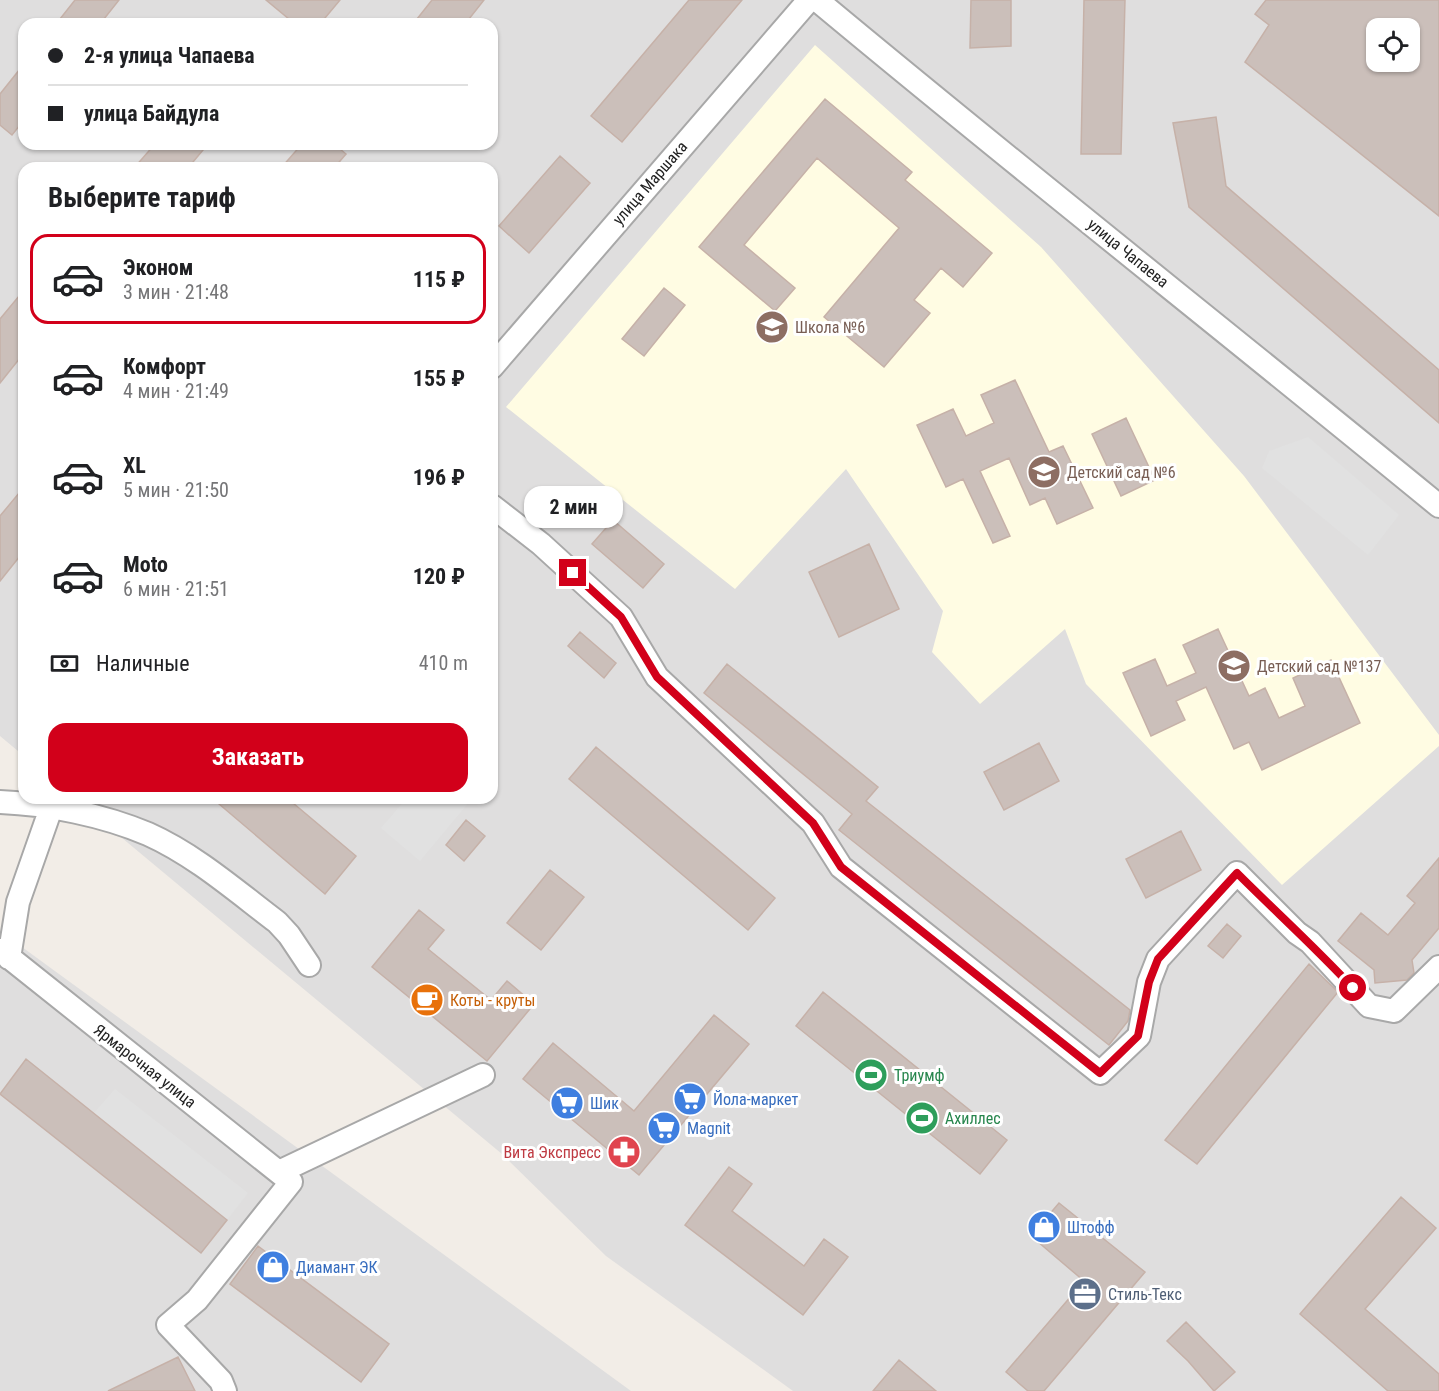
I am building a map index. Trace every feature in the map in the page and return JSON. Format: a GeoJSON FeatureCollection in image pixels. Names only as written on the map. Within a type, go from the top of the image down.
{"type":"FeatureCollection","features":[{"type":"Feature","properties":{"kind":"street","name":"улица Маршака"},"geometry":{"type":"LineString","coordinates":[[498,360],[809,0]]}},
{"type":"Feature","properties":{"kind":"street","name":"улица Чапаева"},"geometry":{"type":"LineString","coordinates":[[817,0],[981,137],[1110,238],[1439,506]]}},
{"type":"Feature","properties":{"kind":"street"},"geometry":{"type":"LineString","coordinates":[[498,511],[541,544],[621,617],[657,677],[813,823],[841,867],[1100,1073],[1138,1036],[1149,982],[1158,959],[1237,873],[1297,933],[1310,942],[1369,1006],[1394,1011],[1439,967]]}},
{"type":"Feature","properties":{"kind":"street"},"geometry":{"type":"LineString","coordinates":[[0,802],[51,808],[117,823],[148,835],[187,855],[277,922],[289,935],[309,966]]}},
{"type":"Feature","properties":{"kind":"street"},"geometry":{"type":"LineString","coordinates":[[5,954],[18,902],[51,808]]}},
{"type":"Feature","properties":{"kind":"street","name":"Ярмарочная улица"},"geometry":{"type":"LineString","coordinates":[[5,954],[285,1177]]}},
{"type":"Feature","properties":{"kind":"street"},"geometry":{"type":"LineString","coordinates":[[225,1391],[221,1381],[168,1325],[197,1300],[285,1177],[483,1075]]}},
{"type":"Feature","properties":{"kind":"shaded area"},"geometry":{"type":"Polygon","coordinates":[[[0,0],[1439,0],[1439,1391],[793,1391],[606,1256],[502,1154],[81,804],[498,804],[498,162],[18,162],[18,751],[0,736],[0,0]]]}},
{"type":"Feature","properties":{"kind":"shaded area"},"geometry":{"type":"Polygon","coordinates":[[[815,45],[1041,247],[1244,476],[1439,735],[1439,746],[1282,885],[1086,684],[1065,629],[980,704],[932,652],[943,611],[846,469],[735,589],[506,407],[815,45]]]}},
{"type":"Feature","properties":{"kind":"shaded area"},"geometry":{"type":"Polygon","coordinates":[[[1308,437],[1399,515],[1368,555],[1262,468],[1269,451],[1308,437]]]}},
{"type":"Feature","properties":{"kind":"shaded area"},"geometry":{"type":"Polygon","coordinates":[[[402,804],[467,804],[420,861],[381,828],[402,804]]]}},
{"type":"Feature","properties":{"kind":"shaded area"},"geometry":{"type":"Polygon","coordinates":[[[0,931],[631,1391],[0,1391],[0,931]]]}},
{"type":"Feature","properties":{"kind":"shaded area"},"geometry":{"type":"Polygon","coordinates":[[[115,1089],[248,1193],[227,1220],[94,1113],[115,1089]]]}},
{"type":"Feature","properties":{"kind":"building"},"geometry":{"type":"Polygon","coordinates":[[[75,0],[119,0],[105,18],[61,18],[75,0]]]}},
{"type":"Feature","properties":{"kind":"building"},"geometry":{"type":"Polygon","coordinates":[[[266,0],[340,0],[325,18],[288,18],[266,0]]]}},
{"type":"Feature","properties":{"kind":"building"},"geometry":{"type":"Polygon","coordinates":[[[432,0],[484,0],[470,18],[418,18],[432,0]]]}},
{"type":"Feature","properties":{"kind":"building"},"geometry":{"type":"Polygon","coordinates":[[[689,0],[742,0],[622,142],[591,116],[689,0]]]}},
{"type":"Feature","properties":{"kind":"building"},"geometry":{"type":"Polygon","coordinates":[[[971,0],[1011,0],[1011,46],[970,48],[971,0]]]}},
{"type":"Feature","properties":{"kind":"building"},"geometry":{"type":"Polygon","coordinates":[[[1084,0],[1125,0],[1121,154],[1081,154],[1084,0]]]}},
{"type":"Feature","properties":{"kind":"building"},"geometry":{"type":"Polygon","coordinates":[[[1266,0],[1439,0],[1439,216],[1245,62],[1269,25],[1255,14],[1266,0]]]}},
{"type":"Feature","properties":{"kind":"building"},"geometry":{"type":"Polygon","coordinates":[[[18,72],[18,128],[12,135],[0,125],[0,94],[18,72]]]}},
{"type":"Feature","properties":{"kind":"building"},"geometry":{"type":"Polygon","coordinates":[[[825,99],[912,172],[905,180],[992,253],[963,287],[941,268],[914,300],[930,313],[884,367],[824,317],[899,228],[817,158],[744,245],[795,288],[775,311],[699,247],[825,99]]]}},
{"type":"Feature","properties":{"kind":"building"},"geometry":{"type":"Polygon","coordinates":[[[1216,117],[1226,186],[1439,370],[1439,423],[1189,207],[1173,123],[1216,117]]]}},
{"type":"Feature","properties":{"kind":"building"},"geometry":{"type":"Polygon","coordinates":[[[150,150],[203,150],[193,162],[139,162],[150,150]]]}},
{"type":"Feature","properties":{"kind":"building"},"geometry":{"type":"Polygon","coordinates":[[[297,150],[341,150],[346,154],[339,162],[286,162],[297,150]]]}},
{"type":"Feature","properties":{"kind":"building"},"geometry":{"type":"Polygon","coordinates":[[[560,156],[590,183],[529,253],[499,226],[560,156]]]}},
{"type":"Feature","properties":{"kind":"building"},"geometry":{"type":"Polygon","coordinates":[[[664,288],[685,305],[644,356],[622,339],[664,288]]]}},
{"type":"Feature","properties":{"kind":"building"},"geometry":{"type":"Polygon","coordinates":[[[18,297],[18,360],[0,383],[0,319],[18,297]]]}},
{"type":"Feature","properties":{"kind":"building"},"geometry":{"type":"Polygon","coordinates":[[[1015,380],[1049,452],[1063,446],[1093,508],[1057,524],[1045,498],[1030,505],[1009,458],[980,471],[1010,536],[993,543],[963,479],[946,487],[917,425],[953,409],[966,436],[994,423],[981,395],[1015,380]]]}},
{"type":"Feature","properties":{"kind":"building"},"geometry":{"type":"Polygon","coordinates":[[[1126,418],[1155,480],[1121,496],[1092,434],[1126,418]]]}},
{"type":"Feature","properties":{"kind":"building"},"geometry":{"type":"Polygon","coordinates":[[[18,494],[18,558],[0,581],[0,516],[18,494]]]}},
{"type":"Feature","properties":{"kind":"building"},"geometry":{"type":"Polygon","coordinates":[[[613,520],[664,564],[643,588],[592,544],[613,520]]]}},
{"type":"Feature","properties":{"kind":"building"},"geometry":{"type":"Polygon","coordinates":[[[869,544],[899,609],[839,637],[809,572],[869,544]]]}},
{"type":"Feature","properties":{"kind":"building"},"geometry":{"type":"Polygon","coordinates":[[[1218,629],[1249,696],[1265,688],[1279,718],[1305,706],[1293,678],[1331,660],[1360,723],[1262,770],[1249,742],[1234,749],[1206,687],[1176,701],[1185,720],[1151,736],[1123,673],[1155,659],[1167,686],[1196,673],[1183,645],[1218,629]]]}},
{"type":"Feature","properties":{"kind":"building"},"geometry":{"type":"Polygon","coordinates":[[[580,632],[616,663],[604,678],[568,646],[580,632]]]}},
{"type":"Feature","properties":{"kind":"building"},"geometry":{"type":"Polygon","coordinates":[[[727,664],[878,787],[866,801],[1130,1010],[1128,1021],[1109,1045],[839,830],[852,814],[704,693],[727,664]]]}},
{"type":"Feature","properties":{"kind":"building"},"geometry":{"type":"Polygon","coordinates":[[[1039,743],[1059,781],[1004,810],[984,772],[1039,743]]]}},
{"type":"Feature","properties":{"kind":"building"},"geometry":{"type":"Polygon","coordinates":[[[596,747],[775,898],[748,930],[569,779],[596,747]]]}},
{"type":"Feature","properties":{"kind":"building"},"geometry":{"type":"Polygon","coordinates":[[[219,804],[294,804],[356,856],[325,894],[219,804]]]}},
{"type":"Feature","properties":{"kind":"building"},"geometry":{"type":"Polygon","coordinates":[[[466,820],[485,836],[464,861],[446,845],[466,820]]]}},
{"type":"Feature","properties":{"kind":"building"},"geometry":{"type":"Polygon","coordinates":[[[1181,831],[1201,870],[1146,898],[1126,859],[1181,831]]]}},
{"type":"Feature","properties":{"kind":"building"},"geometry":{"type":"Polygon","coordinates":[[[1439,858],[1439,928],[1412,960],[1414,973],[1407,980],[1375,983],[1374,970],[1338,941],[1361,913],[1388,935],[1415,903],[1407,896],[1439,858]]]}},
{"type":"Feature","properties":{"kind":"building"},"geometry":{"type":"Polygon","coordinates":[[[550,870],[584,897],[541,950],[507,923],[550,870]]]}},
{"type":"Feature","properties":{"kind":"building"},"geometry":{"type":"Polygon","coordinates":[[[419,910],[444,930],[428,949],[491,1000],[507,981],[534,1004],[487,1061],[372,967],[419,910]]]}},
{"type":"Feature","properties":{"kind":"building"},"geometry":{"type":"Polygon","coordinates":[[[1227,924],[1241,936],[1223,958],[1208,946],[1227,924]]]}},
{"type":"Feature","properties":{"kind":"building"},"geometry":{"type":"Polygon","coordinates":[[[1309,964],[1338,992],[1197,1164],[1165,1140],[1309,964]]]}},
{"type":"Feature","properties":{"kind":"building"},"geometry":{"type":"Polygon","coordinates":[[[823,992],[1007,1140],[980,1174],[796,1026],[823,992]]]}},
{"type":"Feature","properties":{"kind":"building"},"geometry":{"type":"Polygon","coordinates":[[[714,1015],[749,1044],[639,1175],[523,1079],[553,1043],[634,1111],[714,1015]]]}},
{"type":"Feature","properties":{"kind":"building"},"geometry":{"type":"Polygon","coordinates":[[[26,1059],[227,1220],[201,1253],[0,1094],[26,1059]]]}},
{"type":"Feature","properties":{"kind":"building"},"geometry":{"type":"Polygon","coordinates":[[[729,1167],[752,1184],[732,1211],[804,1266],[824,1239],[848,1257],[803,1315],[685,1225],[729,1167]]]}},
{"type":"Feature","properties":{"kind":"building"},"geometry":{"type":"Polygon","coordinates":[[[1401,1197],[1436,1228],[1365,1309],[1439,1374],[1439,1391],[1388,1391],[1300,1314],[1401,1197]]]}},
{"type":"Feature","properties":{"kind":"building"},"geometry":{"type":"Polygon","coordinates":[[[1059,1203],[1145,1272],[1044,1391],[1028,1391],[1006,1372],[1084,1281],[1031,1236],[1059,1203]]]}},
{"type":"Feature","properties":{"kind":"building"},"geometry":{"type":"Polygon","coordinates":[[[258,1246],[389,1344],[361,1382],[230,1284],[258,1246]]]}},
{"type":"Feature","properties":{"kind":"building"},"geometry":{"type":"Polygon","coordinates":[[[1186,1322],[1235,1372],[1214,1391],[1167,1341],[1186,1322]]]}},
{"type":"Feature","properties":{"kind":"building"},"geometry":{"type":"Polygon","coordinates":[[[178,1357],[195,1391],[108,1391],[178,1357]]]}},
{"type":"Feature","properties":{"kind":"building"},"geometry":{"type":"Polygon","coordinates":[[[899,1360],[936,1391],[873,1391],[899,1360]]]}},
{"type":"Feature","properties":{"kind":"place","name":"Школа №6"},"geometry":{"type":"Point","coordinates":[772,327]}},
{"type":"Feature","properties":{"kind":"place","name":"Детский сад №6"},"geometry":{"type":"Point","coordinates":[1044,472]}},
{"type":"Feature","properties":{"kind":"place","name":"Детский сад №137"},"geometry":{"type":"Point","coordinates":[1234,666]}},
{"type":"Feature","properties":{"kind":"place","name":"Коты - круты"},"geometry":{"type":"Point","coordinates":[427,1000]}},
{"type":"Feature","properties":{"kind":"place","name":"Триумф"},"geometry":{"type":"Point","coordinates":[871,1075]}},
{"type":"Feature","properties":{"kind":"place","name":"Йола-маркет"},"geometry":{"type":"Point","coordinates":[690,1099]}},
{"type":"Feature","properties":{"kind":"place","name":"Шик"},"geometry":{"type":"Point","coordinates":[567,1103]}},
{"type":"Feature","properties":{"kind":"place","name":"Ахиллес"},"geometry":{"type":"Point","coordinates":[922,1118]}},
{"type":"Feature","properties":{"kind":"place","name":"Magnit"},"geometry":{"type":"Point","coordinates":[664,1128]}},
{"type":"Feature","properties":{"kind":"place","name":"Вита Экспресс"},"geometry":{"type":"Point","coordinates":[624,1152]}},
{"type":"Feature","properties":{"kind":"place","name":"Штофф"},"geometry":{"type":"Point","coordinates":[1044,1227]}},
{"type":"Feature","properties":{"kind":"place","name":"Диамант ЭК"},"geometry":{"type":"Point","coordinates":[273,1267]}},
{"type":"Feature","properties":{"kind":"place","name":"Стиль-Текс"},"geometry":{"type":"Point","coordinates":[1085,1294]}},
{"type":"Feature","properties":{"kind":"route"},"geometry":{"type":"LineString","coordinates":[[573,573],[621,617],[657,677],[813,823],[841,867],[1100,1073],[1138,1036],[1149,982],[1158,959],[1237,873],[1297,933],[1310,942],[1353,988]]}}]}
